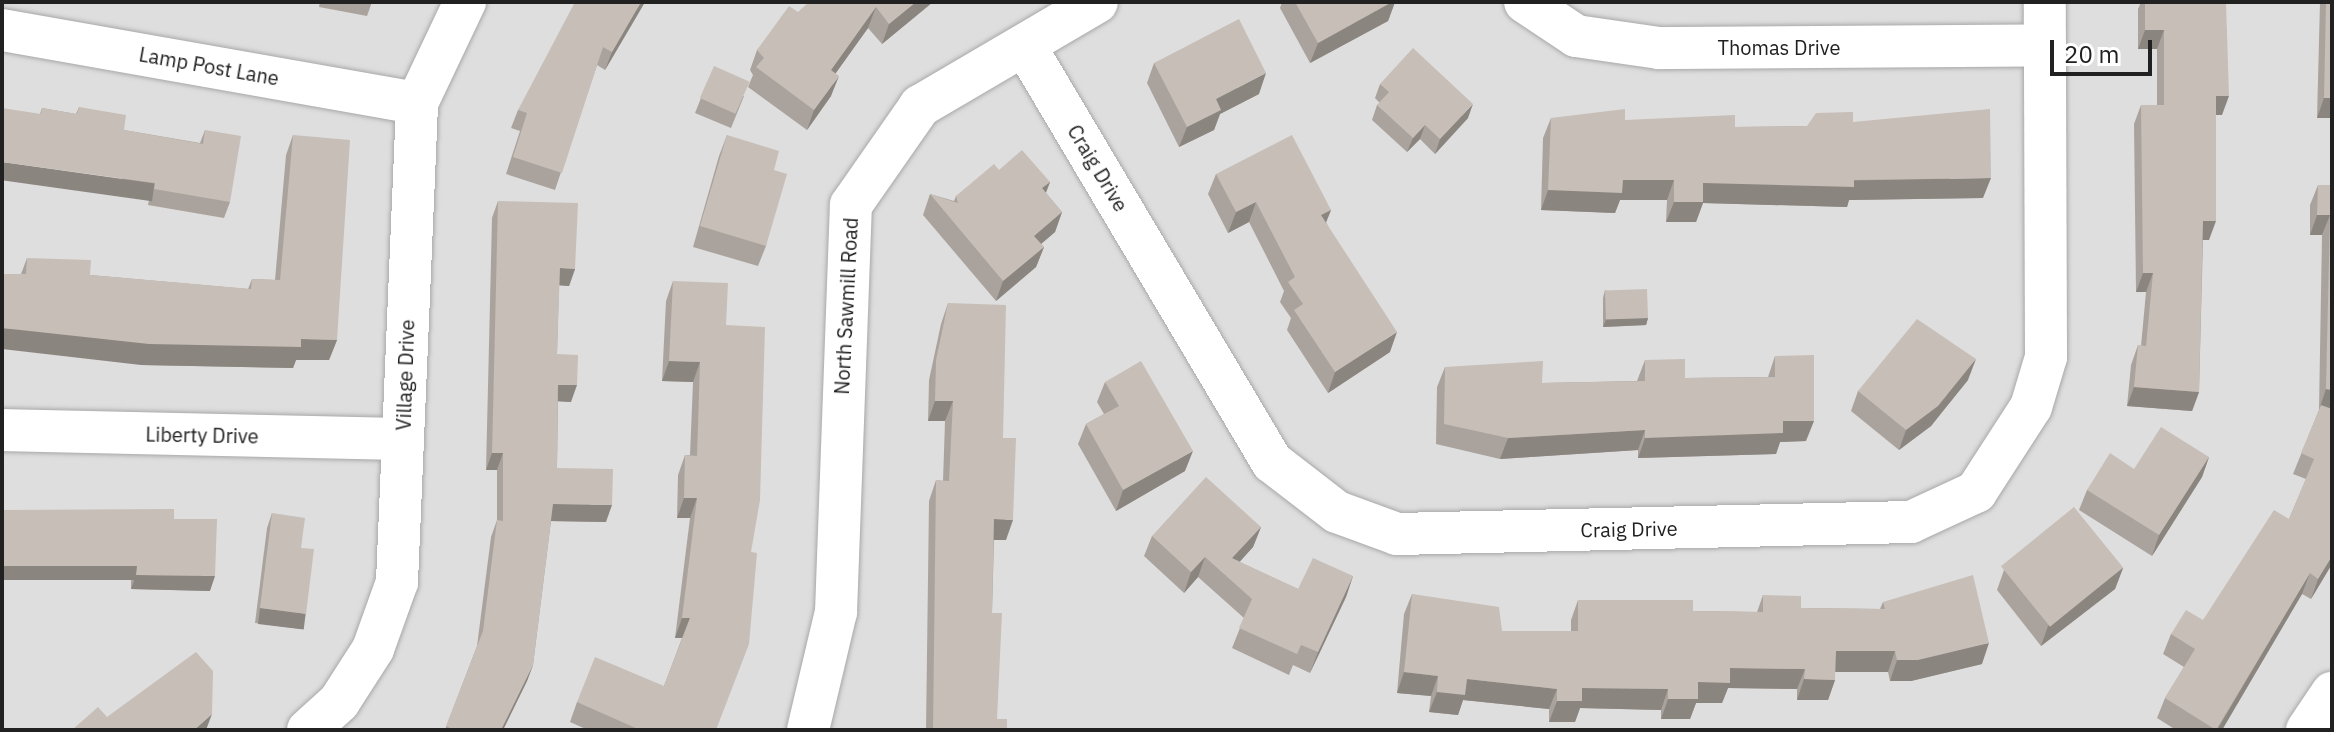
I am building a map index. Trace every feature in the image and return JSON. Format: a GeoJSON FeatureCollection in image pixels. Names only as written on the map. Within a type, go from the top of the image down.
{"type":"FeatureCollection","features":[{"type":"Feature","properties":{"kind":"street","name":"Village Drive"},"geometry":{"type":"LineString","coordinates":[[308,730],[339,702],[373,649],[397,582],[417,103],[465,2]]}},
{"type":"Feature","properties":{"kind":"street","name":"North Sawmill Road"},"geometry":{"type":"LineString","coordinates":[[808,730],[836,612],[851,205],[920,106],[1097,2]]}},
{"type":"Feature","properties":{"kind":"street","name":"Thomas Drive"},"geometry":{"type":"LineString","coordinates":[[1525,2],[1576,36],[1659,48],[2045,45]]}},
{"type":"Feature","properties":{"kind":"street","name":"Craig Drive"},"geometry":{"type":"LineString","coordinates":[[1025,46],[1272,462],[1337,512],[1397,534],[1911,522],[1976,492],[2031,407],[2046,357],[2045,2]]}},
{"type":"Feature","properties":{"kind":"street","name":"Lamp Post Lane"},"geometry":{"type":"LineString","coordinates":[[2,30],[417,103]]}},
{"type":"Feature","properties":{"kind":"street","name":"Liberty Drive"},"geometry":{"type":"LineString","coordinates":[[2,430],[402,439]]}},
{"type":"Feature","properties":{"kind":"shaded area"},"geometry":{"type":"Polygon","coordinates":[[[2,2],[2332,2],[2332,730],[2,730],[2,2]]]}},
{"type":"Feature","properties":{"kind":"building"},"geometry":{"type":"Polygon","coordinates":[[[575,2],[641,2],[612,52],[603,47],[562,173],[513,157],[527,113],[518,110],[575,2]]]}},
{"type":"Feature","properties":{"kind":"building"},"geometry":{"type":"Polygon","coordinates":[[[809,2],[916,2],[889,24],[876,7],[831,70],[839,76],[814,110],[756,67],[764,58],[757,50],[789,6],[798,12],[809,2]]]}},
{"type":"Feature","properties":{"kind":"building"},"geometry":{"type":"Polygon","coordinates":[[[1295,2],[1392,2],[1318,43],[1295,2]]]}},
{"type":"Feature","properties":{"kind":"building"},"geometry":{"type":"Polygon","coordinates":[[[2145,2],[2226,2],[2229,96],[2216,96],[2216,221],[2203,221],[2199,392],[2134,387],[2138,345],[2146,346],[2153,273],[2143,273],[2141,105],[2164,105],[2164,30],[2145,30],[2145,2]]]}},
{"type":"Feature","properties":{"kind":"building"},"geometry":{"type":"Polygon","coordinates":[[[2326,2],[2332,2],[2332,98],[2324,98],[2326,2]]]}},
{"type":"Feature","properties":{"kind":"building"},"geometry":{"type":"Polygon","coordinates":[[[1239,19],[1266,73],[1216,99],[1221,110],[1187,127],[1154,63],[1239,19]]]}},
{"type":"Feature","properties":{"kind":"building"},"geometry":{"type":"Polygon","coordinates":[[[1413,48],[1473,104],[1440,139],[1425,125],[1413,138],[1377,105],[1389,92],[1380,84],[1413,48]]]}},
{"type":"Feature","properties":{"kind":"building"},"geometry":{"type":"Polygon","coordinates":[[[714,66],[750,82],[735,114],[700,98],[714,66]]]}},
{"type":"Feature","properties":{"kind":"building"},"geometry":{"type":"Polygon","coordinates":[[[79,107],[126,115],[124,130],[203,144],[205,130],[241,136],[230,202],[154,189],[155,183],[2,162],[2,108],[41,114],[42,108],[77,114],[79,107]]]}},
{"type":"Feature","properties":{"kind":"building"},"geometry":{"type":"Polygon","coordinates":[[[1625,109],[1625,120],[1735,115],[1735,127],[1807,126],[1816,113],[1853,112],[1853,122],[1990,109],[1991,178],[1854,180],[1854,187],[1703,183],[1703,202],[1674,202],[1674,180],[1623,180],[1622,193],[1548,190],[1551,118],[1625,109]]]}},
{"type":"Feature","properties":{"kind":"building"},"geometry":{"type":"Polygon","coordinates":[[[293,135],[350,140],[337,340],[301,339],[301,347],[149,344],[2,328],[2,274],[26,274],[27,258],[91,260],[90,275],[251,289],[252,279],[280,280],[293,135]]]}},
{"type":"Feature","properties":{"kind":"building"},"geometry":{"type":"Polygon","coordinates":[[[727,135],[779,151],[774,170],[787,174],[766,246],[700,226],[727,135]]]}},
{"type":"Feature","properties":{"kind":"building"},"geometry":{"type":"Polygon","coordinates":[[[1292,135],[1331,210],[1321,215],[1397,332],[1335,372],[1294,310],[1303,304],[1288,282],[1295,277],[1256,202],[1236,212],[1216,174],[1292,135]]]}},
{"type":"Feature","properties":{"kind":"building"},"geometry":{"type":"Polygon","coordinates":[[[1022,150],[1050,182],[1042,188],[1062,212],[1034,236],[1044,247],[1003,281],[930,194],[958,203],[956,196],[994,164],[999,170],[1022,150]]]}},
{"type":"Feature","properties":{"kind":"building"},"geometry":{"type":"Polygon","coordinates":[[[2318,185],[2332,185],[2332,390],[2326,389],[2330,215],[2317,215],[2318,185]]]}},
{"type":"Feature","properties":{"kind":"building"},"geometry":{"type":"Polygon","coordinates":[[[498,201],[578,203],[575,269],[560,268],[557,354],[578,355],[577,385],[558,385],[557,468],[613,469],[612,505],[553,504],[533,665],[501,730],[454,730],[446,726],[483,631],[497,520],[503,521],[503,453],[492,453],[498,201]]]}},
{"type":"Feature","properties":{"kind":"building"},"geometry":{"type":"Polygon","coordinates":[[[673,281],[728,283],[726,325],[765,327],[760,500],[751,552],[757,553],[749,644],[716,730],[640,730],[577,702],[595,657],[664,686],[690,618],[682,618],[697,498],[684,498],[685,455],[697,456],[700,362],[669,361],[673,281]]]}},
{"type":"Feature","properties":{"kind":"building"},"geometry":{"type":"Polygon","coordinates":[[[1647,289],[1648,318],[1606,319],[1605,290],[1647,289]]]}},
{"type":"Feature","properties":{"kind":"building"},"geometry":{"type":"Polygon","coordinates":[[[948,303],[1006,305],[1003,438],[1016,438],[1013,520],[994,519],[992,613],[1002,613],[997,719],[1007,719],[1007,730],[933,730],[936,480],[949,481],[953,401],[935,401],[936,360],[948,303]]]}},
{"type":"Feature","properties":{"kind":"building"},"geometry":{"type":"Polygon","coordinates":[[[1917,319],[1976,359],[1938,406],[1906,430],[1858,391],[1917,319]]]}},
{"type":"Feature","properties":{"kind":"building"},"geometry":{"type":"Polygon","coordinates":[[[1814,355],[1814,421],[1783,421],[1783,433],[1645,438],[1645,430],[1508,438],[1444,424],[1445,367],[1543,361],[1542,383],[1645,381],[1645,360],[1685,359],[1685,378],[1775,377],[1775,356],[1814,355]]]}},
{"type":"Feature","properties":{"kind":"building"},"geometry":{"type":"Polygon","coordinates":[[[1141,361],[1193,451],[1123,490],[1086,424],[1119,406],[1105,382],[1141,361]]]}},
{"type":"Feature","properties":{"kind":"building"},"geometry":{"type":"Polygon","coordinates":[[[2321,405],[2332,409],[2332,556],[2318,579],[2310,573],[2216,730],[2165,698],[2195,649],[2171,634],[2186,610],[2203,620],[2274,510],[2289,519],[2314,459],[2301,453],[2321,405]]]}},
{"type":"Feature","properties":{"kind":"building"},"geometry":{"type":"Polygon","coordinates":[[[2161,427],[2209,457],[2159,535],[2087,490],[2110,453],[2134,469],[2161,427]]]}},
{"type":"Feature","properties":{"kind":"building"},"geometry":{"type":"Polygon","coordinates":[[[1206,477],[1261,527],[1232,558],[1298,589],[1313,558],[1353,576],[1318,652],[1301,645],[1297,654],[1239,628],[1252,599],[1205,557],[1191,572],[1152,536],[1206,477]]]}},
{"type":"Feature","properties":{"kind":"building"},"geometry":{"type":"Polygon","coordinates":[[[2074,507],[2123,568],[2050,627],[2001,566],[2074,507]]]}},
{"type":"Feature","properties":{"kind":"building"},"geometry":{"type":"Polygon","coordinates":[[[174,509],[174,519],[217,519],[215,576],[136,575],[137,566],[2,566],[2,510],[174,509]]]}},
{"type":"Feature","properties":{"kind":"building"},"geometry":{"type":"Polygon","coordinates":[[[272,513],[305,518],[301,548],[314,549],[306,614],[260,608],[272,513]]]}},
{"type":"Feature","properties":{"kind":"building"},"geometry":{"type":"Polygon","coordinates":[[[1973,575],[1989,643],[1918,660],[1897,660],[1895,651],[1836,651],[1835,680],[1804,679],[1805,669],[1730,668],[1730,683],[1698,682],[1698,699],[1668,699],[1668,689],[1582,688],[1582,701],[1557,701],[1557,689],[1467,679],[1465,695],[1437,692],[1438,676],[1404,672],[1412,594],[1499,607],[1502,631],[1578,631],[1578,600],[1693,600],[1693,611],[1763,612],[1763,595],[1801,596],[1801,608],[1885,609],[1883,602],[1973,575]]]}},
{"type":"Feature","properties":{"kind":"building"},"geometry":{"type":"Polygon","coordinates":[[[196,652],[213,671],[212,714],[194,730],[72,730],[98,707],[107,717],[196,652]]]}}]}
